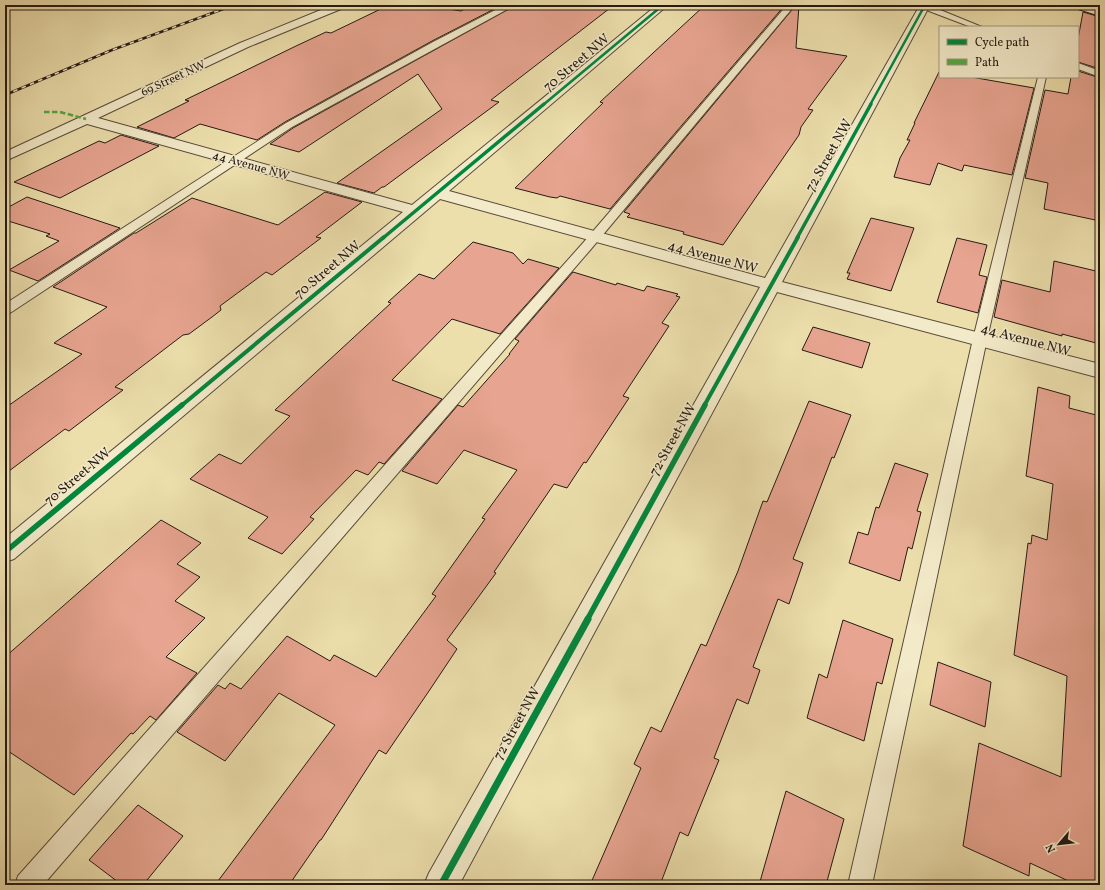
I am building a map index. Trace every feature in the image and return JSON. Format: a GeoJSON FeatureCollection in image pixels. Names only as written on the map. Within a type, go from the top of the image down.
{"type":"FeatureCollection","features":[{"type":"Feature","properties":{"kind":"street","name":"69 Street NW"},"geometry":{"type":"LineString","coordinates":[[5,158],[244,45],[342,5]]}},
{"type":"Feature","properties":{"kind":"street","name":"70 Street NW"},"geometry":{"type":"LineString","coordinates":[[5,552],[663,5]]}},
{"type":"Feature","properties":{"kind":"street"},"geometry":{"type":"LineString","coordinates":[[1076,5],[1100,13]]}},
{"type":"Feature","properties":{"kind":"street","name":"72 Street NW"},"geometry":{"type":"LineString","coordinates":[[441,885],[924,6]]}},
{"type":"Feature","properties":{"kind":"street","name":"44 Avenue NW"},"geometry":{"type":"LineString","coordinates":[[86,119],[416,211]]}},
{"type":"Feature","properties":{"kind":"street","name":"44 Avenue NW"},"geometry":{"type":"LineString","coordinates":[[437,193],[771,285],[1100,371]]}},
{"type":"Feature","properties":{"kind":"lane"},"geometry":{"type":"LineString","coordinates":[[5,310],[232,160],[288,125],[511,5]]}},
{"type":"Feature","properties":{"kind":"lane"},"geometry":{"type":"LineString","coordinates":[[27,885],[594,236],[791,5]]}},
{"type":"Feature","properties":{"kind":"lane"},"geometry":{"type":"LineString","coordinates":[[924,6],[975,26]]}},
{"type":"Feature","properties":{"kind":"lane"},"geometry":{"type":"LineString","coordinates":[[1079,66],[1100,74]]}},
{"type":"Feature","properties":{"kind":"lane"},"geometry":{"type":"LineString","coordinates":[[860,885],[980,339],[1042,78]]}},
{"type":"Feature","properties":{"kind":"building"},"geometry":{"type":"Polygon","coordinates":[[[389,5],[424,5],[461,11],[472,5],[502,5],[432,41],[285,122],[257,140],[200,124],[174,138],[137,127],[189,101],[185,100],[296,46],[326,32],[331,33],[389,5]]]}},
{"type":"Feature","properties":{"kind":"building"},"geometry":{"type":"Polygon","coordinates":[[[516,5],[614,5],[491,100],[499,102],[374,193],[337,183],[442,109],[418,74],[299,152],[270,144],[293,128],[516,5]]]}},
{"type":"Feature","properties":{"kind":"building"},"geometry":{"type":"Polygon","coordinates":[[[705,5],[785,5],[610,209],[560,196],[557,198],[550,197],[515,188],[603,103],[600,102],[705,5]]]}},
{"type":"Feature","properties":{"kind":"building"},"geometry":{"type":"Polygon","coordinates":[[[796,5],[799,5],[796,48],[847,56],[808,109],[813,110],[801,127],[799,135],[723,245],[683,234],[684,232],[627,217],[630,214],[624,212],[796,5]]]}},
{"type":"Feature","properties":{"kind":"building"},"geometry":{"type":"Polygon","coordinates":[[[1083,12],[1100,17],[1100,69],[1079,62],[1079,34],[1083,12]]]}},
{"type":"Feature","properties":{"kind":"building"},"geometry":{"type":"Polygon","coordinates":[[[1079,71],[1100,78],[1100,221],[1044,209],[1048,183],[1025,178],[1045,90],[1068,94],[1071,78],[1079,78],[1079,71]]]}},
{"type":"Feature","properties":{"kind":"building"},"geometry":{"type":"Polygon","coordinates":[[[939,72],[939,78],[977,78],[1034,88],[1012,175],[964,165],[962,171],[938,163],[930,185],[894,177],[900,158],[910,140],[907,140],[939,72]]]}},
{"type":"Feature","properties":{"kind":"building"},"geometry":{"type":"Polygon","coordinates":[[[121,135],[159,146],[60,198],[14,182],[99,141],[105,143],[121,135]]]}},
{"type":"Feature","properties":{"kind":"building"},"geometry":{"type":"Polygon","coordinates":[[[325,192],[362,202],[316,237],[321,238],[272,275],[266,272],[220,306],[221,310],[212,317],[189,334],[183,335],[115,387],[123,390],[69,431],[65,429],[5,474],[5,408],[82,354],[54,343],[107,307],[53,287],[134,233],[192,198],[278,225],[325,192]]]}},
{"type":"Feature","properties":{"kind":"building"},"geometry":{"type":"Polygon","coordinates":[[[27,197],[120,228],[38,281],[9,270],[59,241],[46,236],[50,234],[5,220],[5,209],[27,197]]]}},
{"type":"Feature","properties":{"kind":"building"},"geometry":{"type":"Polygon","coordinates":[[[871,218],[914,228],[891,291],[847,279],[850,273],[847,273],[871,218]]]}},
{"type":"Feature","properties":{"kind":"building"},"geometry":{"type":"Polygon","coordinates":[[[957,238],[987,245],[979,275],[987,277],[978,313],[937,302],[957,238]]]}},
{"type":"Feature","properties":{"kind":"building"},"geometry":{"type":"Polygon","coordinates":[[[473,242],[513,253],[523,264],[528,259],[559,268],[500,334],[452,319],[392,380],[442,399],[384,464],[379,462],[368,475],[356,470],[310,517],[314,519],[282,554],[248,538],[268,517],[190,479],[219,454],[241,464],[290,416],[275,410],[391,303],[388,302],[419,274],[434,279],[473,242]]]}},
{"type":"Feature","properties":{"kind":"building"},"geometry":{"type":"Polygon","coordinates":[[[1054,261],[1100,272],[1100,344],[1062,334],[1062,336],[994,317],[1002,280],[1050,292],[1054,261]]]}},
{"type":"Feature","properties":{"kind":"building"},"geometry":{"type":"Polygon","coordinates":[[[573,272],[616,285],[617,283],[644,291],[647,286],[678,294],[676,296],[680,297],[662,323],[669,326],[623,396],[629,398],[586,463],[584,462],[567,488],[554,484],[494,572],[496,573],[447,640],[457,649],[386,754],[379,750],[321,840],[289,885],[215,885],[335,725],[279,693],[225,761],[177,732],[218,685],[225,689],[230,683],[241,689],[287,636],[330,661],[334,655],[376,677],[436,596],[432,594],[485,519],[482,518],[517,470],[464,450],[437,484],[402,471],[458,405],[463,407],[510,354],[519,341],[515,339],[573,272]]]}},
{"type":"Feature","properties":{"kind":"building"},"geometry":{"type":"Polygon","coordinates":[[[813,327],[870,343],[862,368],[802,350],[813,327]]]}},
{"type":"Feature","properties":{"kind":"building"},"geometry":{"type":"Polygon","coordinates":[[[1038,387],[1070,396],[1069,408],[1100,416],[1100,885],[1077,885],[1030,863],[1029,876],[963,846],[979,743],[1061,777],[1067,676],[1014,655],[1028,543],[1031,544],[1032,535],[1047,540],[1053,484],[1026,476],[1038,387]]]}},
{"type":"Feature","properties":{"kind":"building"},"geometry":{"type":"Polygon","coordinates":[[[809,401],[851,415],[834,458],[832,457],[793,559],[803,563],[789,604],[778,599],[753,667],[760,670],[748,704],[737,699],[714,758],[719,760],[688,836],[680,832],[660,885],[590,885],[641,768],[634,764],[651,727],[661,732],[701,644],[706,646],[738,571],[763,501],[767,502],[809,401]]]}},
{"type":"Feature","properties":{"kind":"building"},"geometry":{"type":"Polygon","coordinates":[[[895,463],[928,474],[917,511],[921,512],[912,549],[908,547],[900,581],[849,563],[858,532],[868,535],[876,507],[879,508],[895,463]]]}},
{"type":"Feature","properties":{"kind":"building"},"geometry":{"type":"Polygon","coordinates":[[[161,520],[201,543],[177,564],[200,577],[175,601],[205,618],[166,657],[197,673],[156,720],[150,716],[133,734],[131,733],[74,795],[5,749],[5,657],[161,520]]]}},
{"type":"Feature","properties":{"kind":"building"},"geometry":{"type":"Polygon","coordinates":[[[843,620],[893,639],[882,684],[877,682],[864,741],[807,718],[819,674],[827,678],[843,620]]]}},
{"type":"Feature","properties":{"kind":"building"},"geometry":{"type":"Polygon","coordinates":[[[938,662],[991,682],[985,727],[930,705],[938,662]]]}},
{"type":"Feature","properties":{"kind":"building"},"geometry":{"type":"Polygon","coordinates":[[[786,791],[844,819],[826,885],[759,885],[786,791]]]}},
{"type":"Feature","properties":{"kind":"building"},"geometry":{"type":"Polygon","coordinates":[[[138,805],[183,836],[143,885],[122,885],[89,860],[138,805]]]}},
{"type":"Feature","properties":{"kind":"railway"},"geometry":{"type":"LineString","coordinates":[[5,95],[112,50],[234,5]]}},
{"type":"Feature","properties":{"kind":"marked path"},"geometry":{"type":"LineString","coordinates":[[44,112],[60,112],[86,119]]}},
{"type":"Feature","properties":{"kind":"cycle path"},"geometry":{"type":"LineString","coordinates":[[5,552],[663,5]]}},
{"type":"Feature","properties":{"kind":"cycle path"},"geometry":{"type":"LineString","coordinates":[[441,885],[925,5]]}}]}
